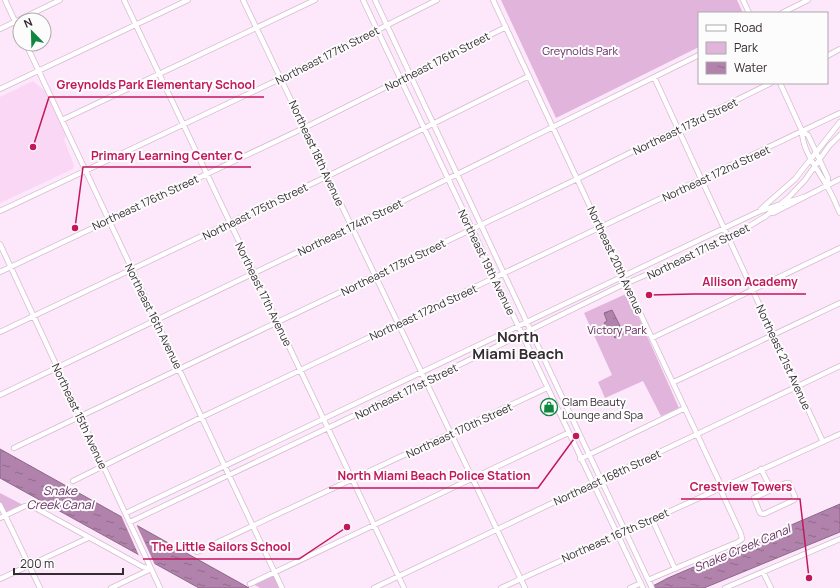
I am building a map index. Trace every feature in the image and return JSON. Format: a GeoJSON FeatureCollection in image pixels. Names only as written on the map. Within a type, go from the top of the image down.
{"type":"FeatureCollection","features":[{"type":"Feature","properties":{"kind":"street"},"geometry":{"type":"LineString","coordinates":[[5,0],[12,15]]}},
{"type":"Feature","properties":{"kind":"street"},"geometry":{"type":"LineString","coordinates":[[34,12],[60,0]]}},
{"type":"Feature","properties":{"kind":"street","name":"Northeast 17th Avenue"},"geometry":{"type":"LineString","coordinates":[[124,0],[404,588]]}},
{"type":"Feature","properties":{"kind":"street"},"geometry":{"type":"LineString","coordinates":[[0,89],[136,26],[188,0]]}},
{"type":"Feature","properties":{"kind":"street","name":"Northeast 18th Avenue"},"geometry":{"type":"LineString","coordinates":[[244,0],[525,588]]}},
{"type":"Feature","properties":{"kind":"street"},"geometry":{"type":"LineString","coordinates":[[62,120],[160,75],[315,0]]}},
{"type":"Feature","properties":{"kind":"street","name":"Northeast 19th Avenue"},"geometry":{"type":"LineString","coordinates":[[363,0],[592,484],[642,586]]}},
{"type":"Feature","properties":{"kind":"street","name":"Northeast 19th Avenue"},"geometry":{"type":"LineString","coordinates":[[375,0],[652,587]]}},
{"type":"Feature","properties":{"kind":"street","name":"Northeast 177th Street"},"geometry":{"type":"LineString","coordinates":[[0,211],[282,78],[437,0]]}},
{"type":"Feature","properties":{"kind":"street","name":"Northeast 20th Avenue"},"geometry":{"type":"LineString","coordinates":[[493,0],[674,382],[719,481],[720,487],[741,534],[742,539],[738,542],[675,569]]}},
{"type":"Feature","properties":{"kind":"street"},"geometry":{"type":"LineString","coordinates":[[743,0],[749,12]]}},
{"type":"Feature","properties":{"kind":"street"},"geometry":{"type":"LineString","coordinates":[[784,12],[808,0]]}},
{"type":"Feature","properties":{"kind":"street"},"geometry":{"type":"LineString","coordinates":[[0,29],[12,23]]}},
{"type":"Feature","properties":{"kind":"street","name":"Northeast 176th Street"},"geometry":{"type":"LineString","coordinates":[[0,272],[306,127],[506,27]]}},
{"type":"Feature","properties":{"kind":"street"},"geometry":{"type":"LineString","coordinates":[[828,55],[840,49]]}},
{"type":"Feature","properties":{"kind":"street","name":"Northeast 16th Avenue"},"geometry":{"type":"LineString","coordinates":[[30,52],[87,171],[131,270],[282,588]]}},
{"type":"Feature","properties":{"kind":"street","name":"Northeast 174th Street"},"geometry":{"type":"LineString","coordinates":[[0,395],[155,319],[457,175],[698,55]]}},
{"type":"Feature","properties":{"kind":"street","name":"Northeast 175th Street"},"geometry":{"type":"LineString","coordinates":[[0,332],[328,176],[529,76]]}},
{"type":"Feature","properties":{"kind":"street","name":"Northeast 21st Avenue"},"geometry":{"type":"LineString","coordinates":[[654,77],[823,442]]}},
{"type":"Feature","properties":{"kind":"street","name":"Northeast 173rd Street"},"geometry":{"type":"LineString","coordinates":[[14,448],[577,179],[769,84]]}},
{"type":"Feature","properties":{"kind":"street"},"geometry":{"type":"LineString","coordinates":[[780,84],[802,132],[802,138],[811,158],[840,213]]}},
{"type":"Feature","properties":{"kind":"street","name":"Northeast 172nd Street"},"geometry":{"type":"LineString","coordinates":[[73,481],[202,417],[802,132],[840,112]]}},
{"type":"Feature","properties":{"kind":"street","name":"Northeast 171st Street"},"geometry":{"type":"LineString","coordinates":[[758,212],[795,179],[815,151],[840,122]]}},
{"type":"Feature","properties":{"kind":"street"},"geometry":{"type":"LineString","coordinates":[[802,132],[808,135],[828,178],[827,186]]}},
{"type":"Feature","properties":{"kind":"street","name":"Northeast 171st Street"},"geometry":{"type":"LineString","coordinates":[[766,216],[799,187],[840,135]]}},
{"type":"Feature","properties":{"kind":"street"},"geometry":{"type":"LineString","coordinates":[[792,136],[802,138]]}},
{"type":"Feature","properties":{"kind":"street"},"geometry":{"type":"LineString","coordinates":[[795,179],[799,187]]}},
{"type":"Feature","properties":{"kind":"street","name":"Northeast 171st Street"},"geometry":{"type":"LineString","coordinates":[[131,521],[328,429],[522,334],[728,237],[840,179]]}},
{"type":"Feature","properties":{"kind":"street","name":"Northeast 171st Street"},"geometry":{"type":"LineString","coordinates":[[126,513],[758,212],[804,197]]}},
{"type":"Feature","properties":{"kind":"street","name":"Northeast 15th Avenue"},"geometry":{"type":"LineString","coordinates":[[0,244],[57,368],[131,521],[160,588]]}},
{"type":"Feature","properties":{"kind":"street"},"geometry":{"type":"LineString","coordinates":[[652,338],[840,248]]}},
{"type":"Feature","properties":{"kind":"street"},"geometry":{"type":"LineString","coordinates":[[674,382],[840,303]]}},
{"type":"Feature","properties":{"kind":"street"},"geometry":{"type":"LineString","coordinates":[[485,343],[489,350]]}},
{"type":"Feature","properties":{"kind":"street"},"geometry":{"type":"LineString","coordinates":[[529,350],[538,345]]}},
{"type":"Feature","properties":{"kind":"street"},"geometry":{"type":"LineString","coordinates":[[446,361],[450,369]]}},
{"type":"Feature","properties":{"kind":"street","name":"Northeast 168th Street"},"geometry":{"type":"LineString","coordinates":[[374,588],[840,366]]}},
{"type":"Feature","properties":{"kind":"street","name":"Northeast 170th Street"},"geometry":{"type":"LineString","coordinates":[[197,552],[547,388]]}},
{"type":"Feature","properties":{"kind":"street"},"geometry":{"type":"LineString","coordinates":[[556,407],[565,403]]}},
{"type":"Feature","properties":{"kind":"street"},"geometry":{"type":"LineString","coordinates":[[580,458],[685,408]]}},
{"type":"Feature","properties":{"kind":"street"},"geometry":{"type":"LineString","coordinates":[[250,584],[568,433]]}},
{"type":"Feature","properties":{"kind":"street","name":"Northeast 167th Street"},"geometry":{"type":"LineString","coordinates":[[501,588],[616,534],[840,434]]}},
{"type":"Feature","properties":{"kind":"street"},"geometry":{"type":"LineString","coordinates":[[761,469],[772,489]]}},
{"type":"Feature","properties":{"kind":"street"},"geometry":{"type":"LineString","coordinates":[[788,482],[795,499],[762,514],[754,498],[772,489],[788,482]]}},
{"type":"Feature","properties":{"kind":"street"},"geometry":{"type":"LineString","coordinates":[[0,505],[2,517],[40,588]]}},
{"type":"Feature","properties":{"kind":"street"},"geometry":{"type":"LineString","coordinates":[[2,517],[20,508],[32,506],[143,567],[150,567]]}},
{"type":"Feature","properties":{"kind":"street"},"geometry":{"type":"LineString","coordinates":[[139,508],[138,513],[143,516]]}},
{"type":"Feature","properties":{"kind":"street"},"geometry":{"type":"LineString","coordinates":[[648,580],[675,569],[652,519]]}},
{"type":"Feature","properties":{"kind":"street"},"geometry":{"type":"LineString","coordinates":[[0,580],[88,538]]}},
{"type":"Feature","properties":{"kind":"street"},"geometry":{"type":"LineString","coordinates":[[724,588],[840,540]]}},
{"type":"Feature","properties":{"kind":"street"},"geometry":{"type":"LineString","coordinates":[[111,588],[150,567]]}},
{"type":"Feature","properties":{"kind":"street"},"geometry":{"type":"LineString","coordinates":[[763,572],[771,588]]}},
{"type":"Feature","properties":{"kind":"street"},"geometry":{"type":"LineString","coordinates":[[630,588],[642,586]]}},
{"type":"Feature","properties":{"kind":"shaded area"},"geometry":{"type":"Polygon","coordinates":[[[33,81],[46,92],[66,135],[64,140],[74,165],[73,169],[0,203],[0,97],[33,81]]]}},
{"type":"Feature","properties":{"kind":"green space","name":"Greynolds Park"},"geometry":{"type":"Polygon","coordinates":[[[501,0],[737,0],[743,12],[698,12],[698,47],[556,118],[501,0]]]}},
{"type":"Feature","properties":{"kind":"green space","name":"Victory Park"},"geometry":{"type":"Polygon","coordinates":[[[628,293],[679,408],[661,416],[643,381],[605,398],[598,382],[612,375],[584,313],[628,293]]]}},
{"type":"Feature","properties":{"kind":"green space"},"geometry":{"type":"Polygon","coordinates":[[[0,493],[25,506],[5,516],[0,505],[0,493]]]}},
{"type":"Feature","properties":{"kind":"green space"},"geometry":{"type":"Polygon","coordinates":[[[274,575],[280,588],[260,588],[253,584],[274,575]]]}},
{"type":"Feature","properties":{"kind":"water"},"geometry":{"type":"Polygon","coordinates":[[[612,310],[624,334],[615,338],[612,331],[608,332],[604,323],[607,321],[604,313],[612,310]]]}},
{"type":"Feature","properties":{"kind":"water","name":"Snake Creek Canal"},"geometry":{"type":"Polygon","coordinates":[[[0,449],[249,588],[199,588],[0,478],[0,449]]]}},
{"type":"Feature","properties":{"kind":"water","name":"Snake Creek Canal"},"geometry":{"type":"Polygon","coordinates":[[[840,504],[840,532],[704,588],[649,588],[668,578],[840,504]]]}},
{"type":"Feature","properties":{"kind":"pier"},"geometry":{"type":"Polygon","coordinates":[[[120,513],[138,523],[137,526],[156,567],[140,558],[120,513]]]}},
{"type":"Feature","properties":{"kind":"place","name":"Greynolds Park Elementary School"},"geometry":{"type":"Point","coordinates":[33,147]}},
{"type":"Feature","properties":{"kind":"place","name":"Primary Learning Center C"},"geometry":{"type":"Point","coordinates":[75,228]}},
{"type":"Feature","properties":{"kind":"place","name":"Allison Academy"},"geometry":{"type":"Point","coordinates":[649,295]}},
{"type":"Feature","properties":{"kind":"place","name":"Glam Beauty Lounge and Spa"},"geometry":{"type":"Point","coordinates":[549,407]}},
{"type":"Feature","properties":{"kind":"place","name":"North Miami Beach Police Station"},"geometry":{"type":"Point","coordinates":[576,436]}},
{"type":"Feature","properties":{"kind":"place","name":"The Little Sailors School"},"geometry":{"type":"Point","coordinates":[347,527]}},
{"type":"Feature","properties":{"kind":"place","name":"Crestview Towers"},"geometry":{"type":"Point","coordinates":[809,578]}},
{"type":"Feature","properties":{"kind":"district","name":"North Miami Beach"},"geometry":{"type":"Point","coordinates":[518,344]}}]}
